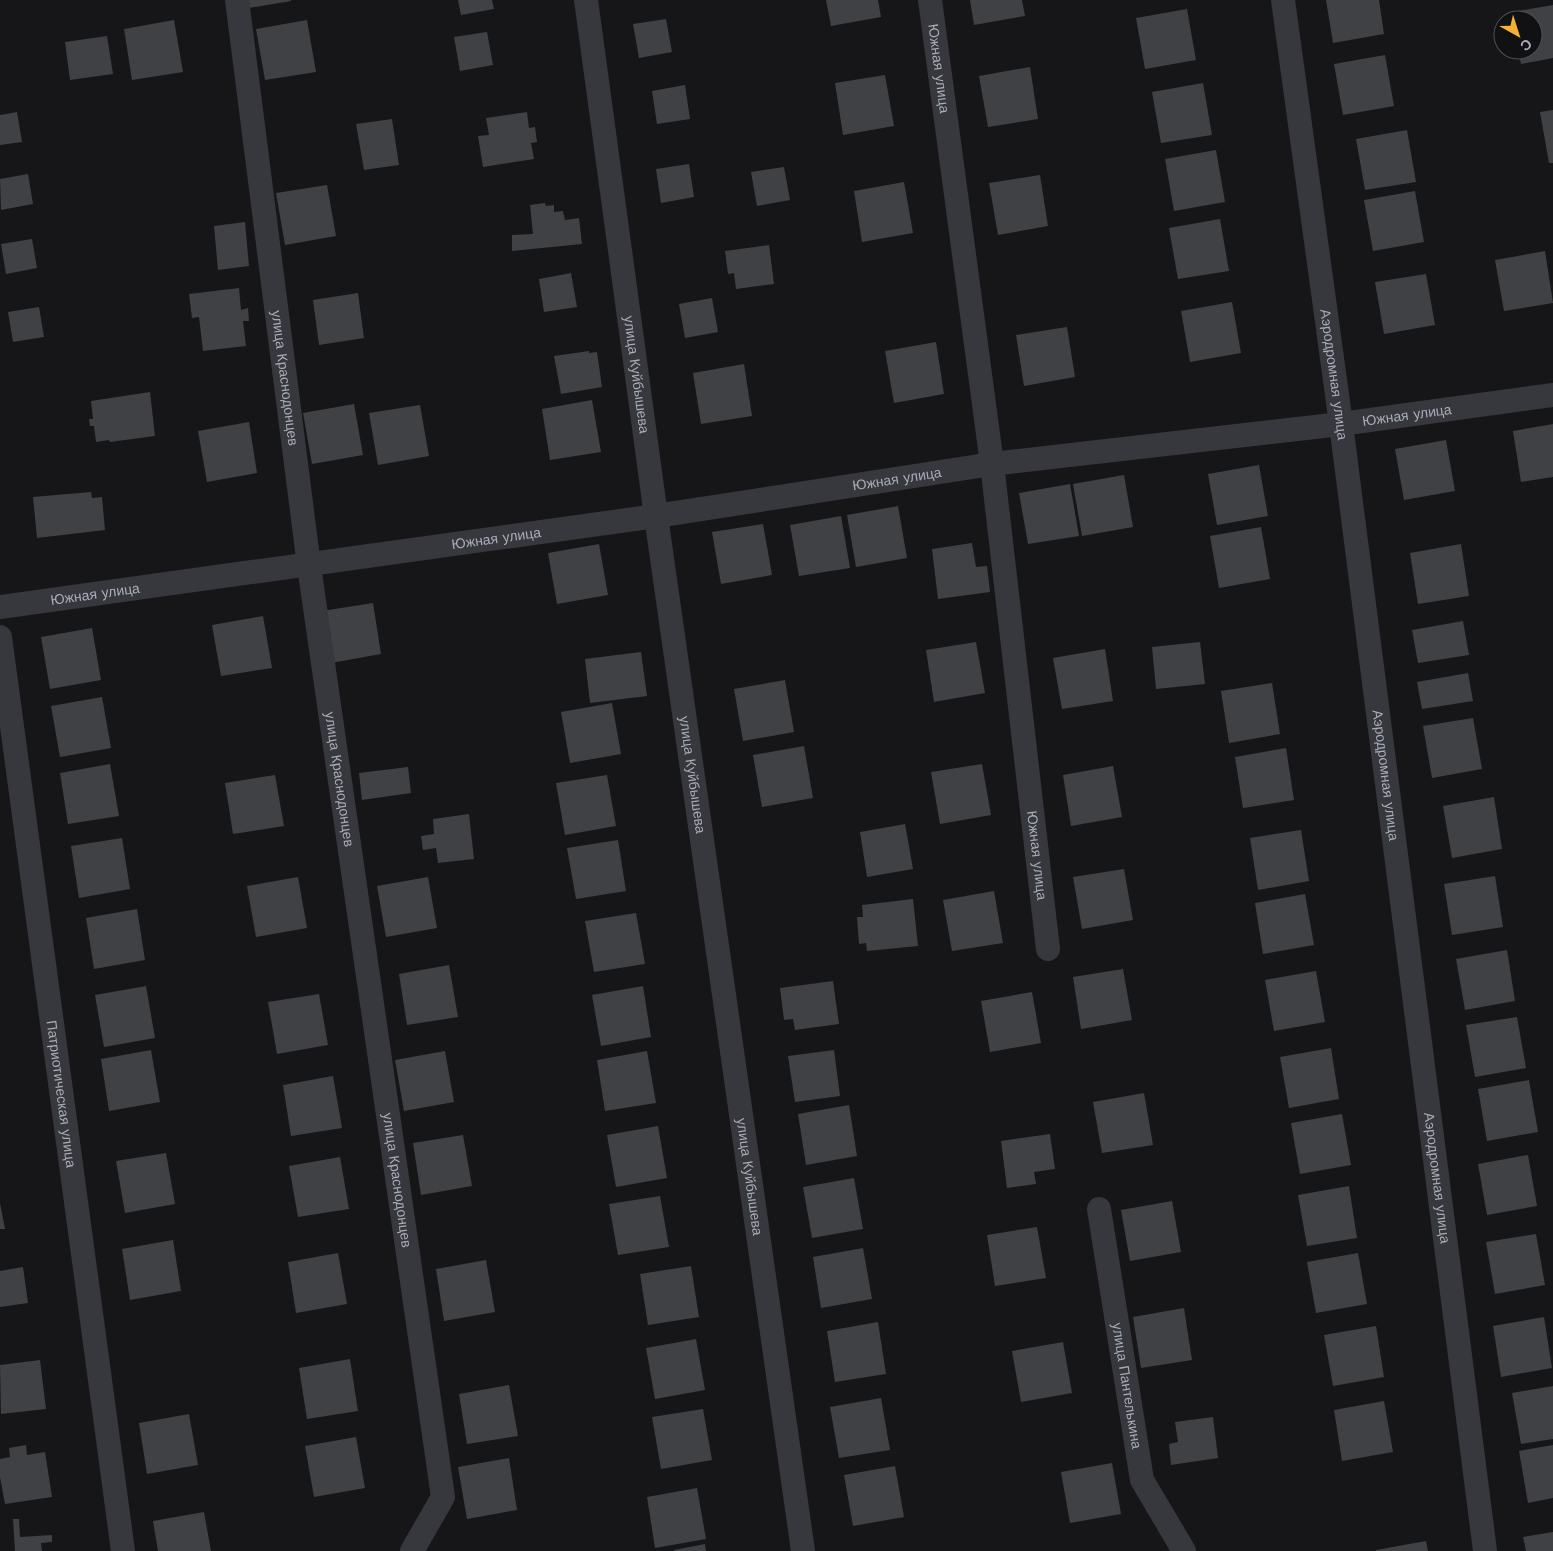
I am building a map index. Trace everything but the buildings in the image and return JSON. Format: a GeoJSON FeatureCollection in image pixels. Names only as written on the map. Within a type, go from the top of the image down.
{"type":"FeatureCollection","features":[{"type":"Feature","properties":{"kind":"street","name":"улица Краснодонцев"},"geometry":{"type":"LineString","coordinates":[[237,0],[309,566],[443,1497],[412,1551]]}},
{"type":"Feature","properties":{"kind":"street","name":"улица Куйбышева"},"geometry":{"type":"LineString","coordinates":[[586,0],[656,516],[803,1551]]}},
{"type":"Feature","properties":{"kind":"street","name":"Южная улица"},"geometry":{"type":"LineString","coordinates":[[930,0],[992,464],[1048,949]]}},
{"type":"Feature","properties":{"kind":"street","name":"Аэродромная улица"},"geometry":{"type":"LineString","coordinates":[[1283,0],[1341,424],[1484,1551]]}},
{"type":"Feature","properties":{"kind":"street","name":"Южная улица"},"geometry":{"type":"LineString","coordinates":[[0,607],[309,566],[656,516],[992,464],[1341,424],[1553,395]]}},
{"type":"Feature","properties":{"kind":"street","name":"Патриотическая улица"},"geometry":{"type":"LineString","coordinates":[[0,637],[123,1551]]}},
{"type":"Feature","properties":{"kind":"street","name":"улица Пантелькина"},"geometry":{"type":"LineString","coordinates":[[1099,1209],[1142,1480],[1184,1551]]}}]}
